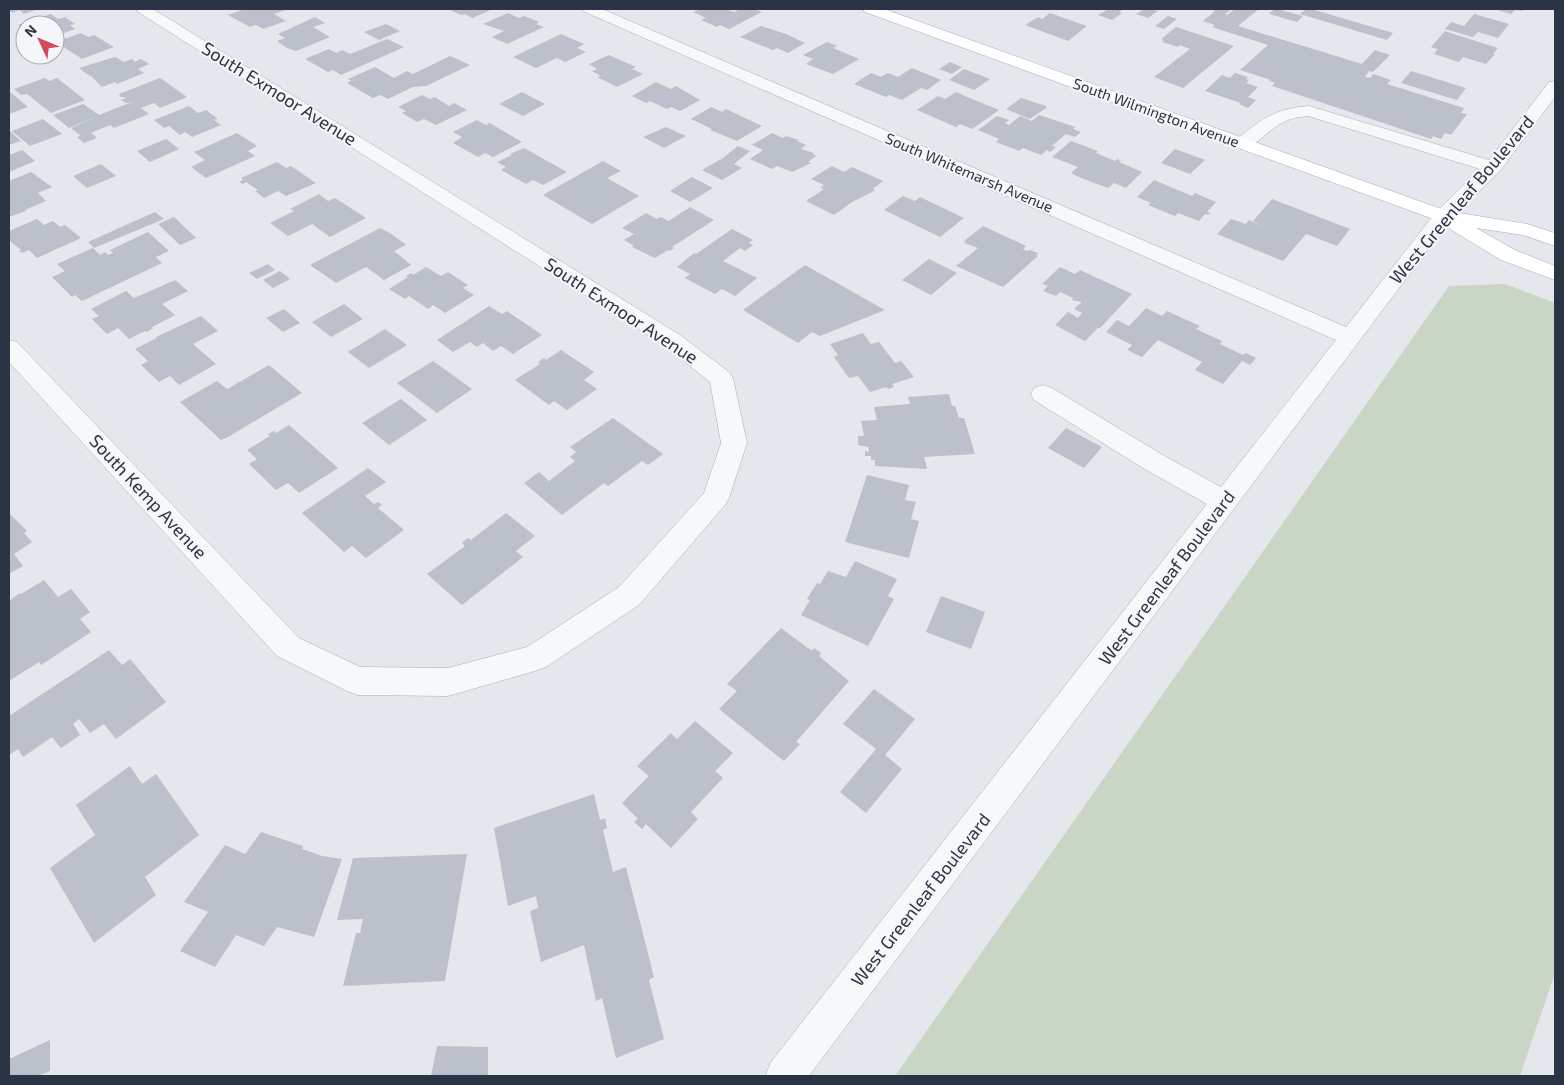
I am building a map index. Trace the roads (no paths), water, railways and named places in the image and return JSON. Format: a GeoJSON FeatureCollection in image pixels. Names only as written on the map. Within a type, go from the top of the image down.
{"type":"FeatureCollection","features":[{"type":"Feature","properties":{"kind":"main road","name":"South Wilmington Avenue"},"geometry":{"type":"LineString","coordinates":[[870,9],[1443,216],[1528,230],[1555,240]]}},
{"type":"Feature","properties":{"kind":"main road","name":"South Wilmington Avenue"},"geometry":{"type":"LineString","coordinates":[[1443,216],[1508,255],[1555,273]]}},
{"type":"Feature","properties":{"kind":"street","name":"South Exmoor Avenue"},"geometry":{"type":"LineString","coordinates":[[142,9],[672,340],[721,378],[734,443],[716,498],[629,596],[535,658],[448,682],[358,681],[288,647]]}},
{"type":"Feature","properties":{"kind":"street","name":"South Whitemarsh Avenue"},"geometry":{"type":"LineString","coordinates":[[590,9],[1349,337]]}},
{"type":"Feature","properties":{"kind":"street","name":"West Greenleaf Boulevard"},"geometry":{"type":"LineString","coordinates":[[785,1076],[1443,216],[1493,167],[1555,86]]}},
{"type":"Feature","properties":{"kind":"street"},"geometry":{"type":"LineString","coordinates":[[1242,144],[1274,119],[1292,111],[1309,111],[1493,167]]}},
{"type":"Feature","properties":{"kind":"street","name":"South Kemp Avenue"},"geometry":{"type":"LineString","coordinates":[[9,348],[288,647]]}},
{"type":"Feature","properties":{"kind":"street"},"geometry":{"type":"LineString","coordinates":[[1043,394],[1152,461],[1226,502]]}}]}
